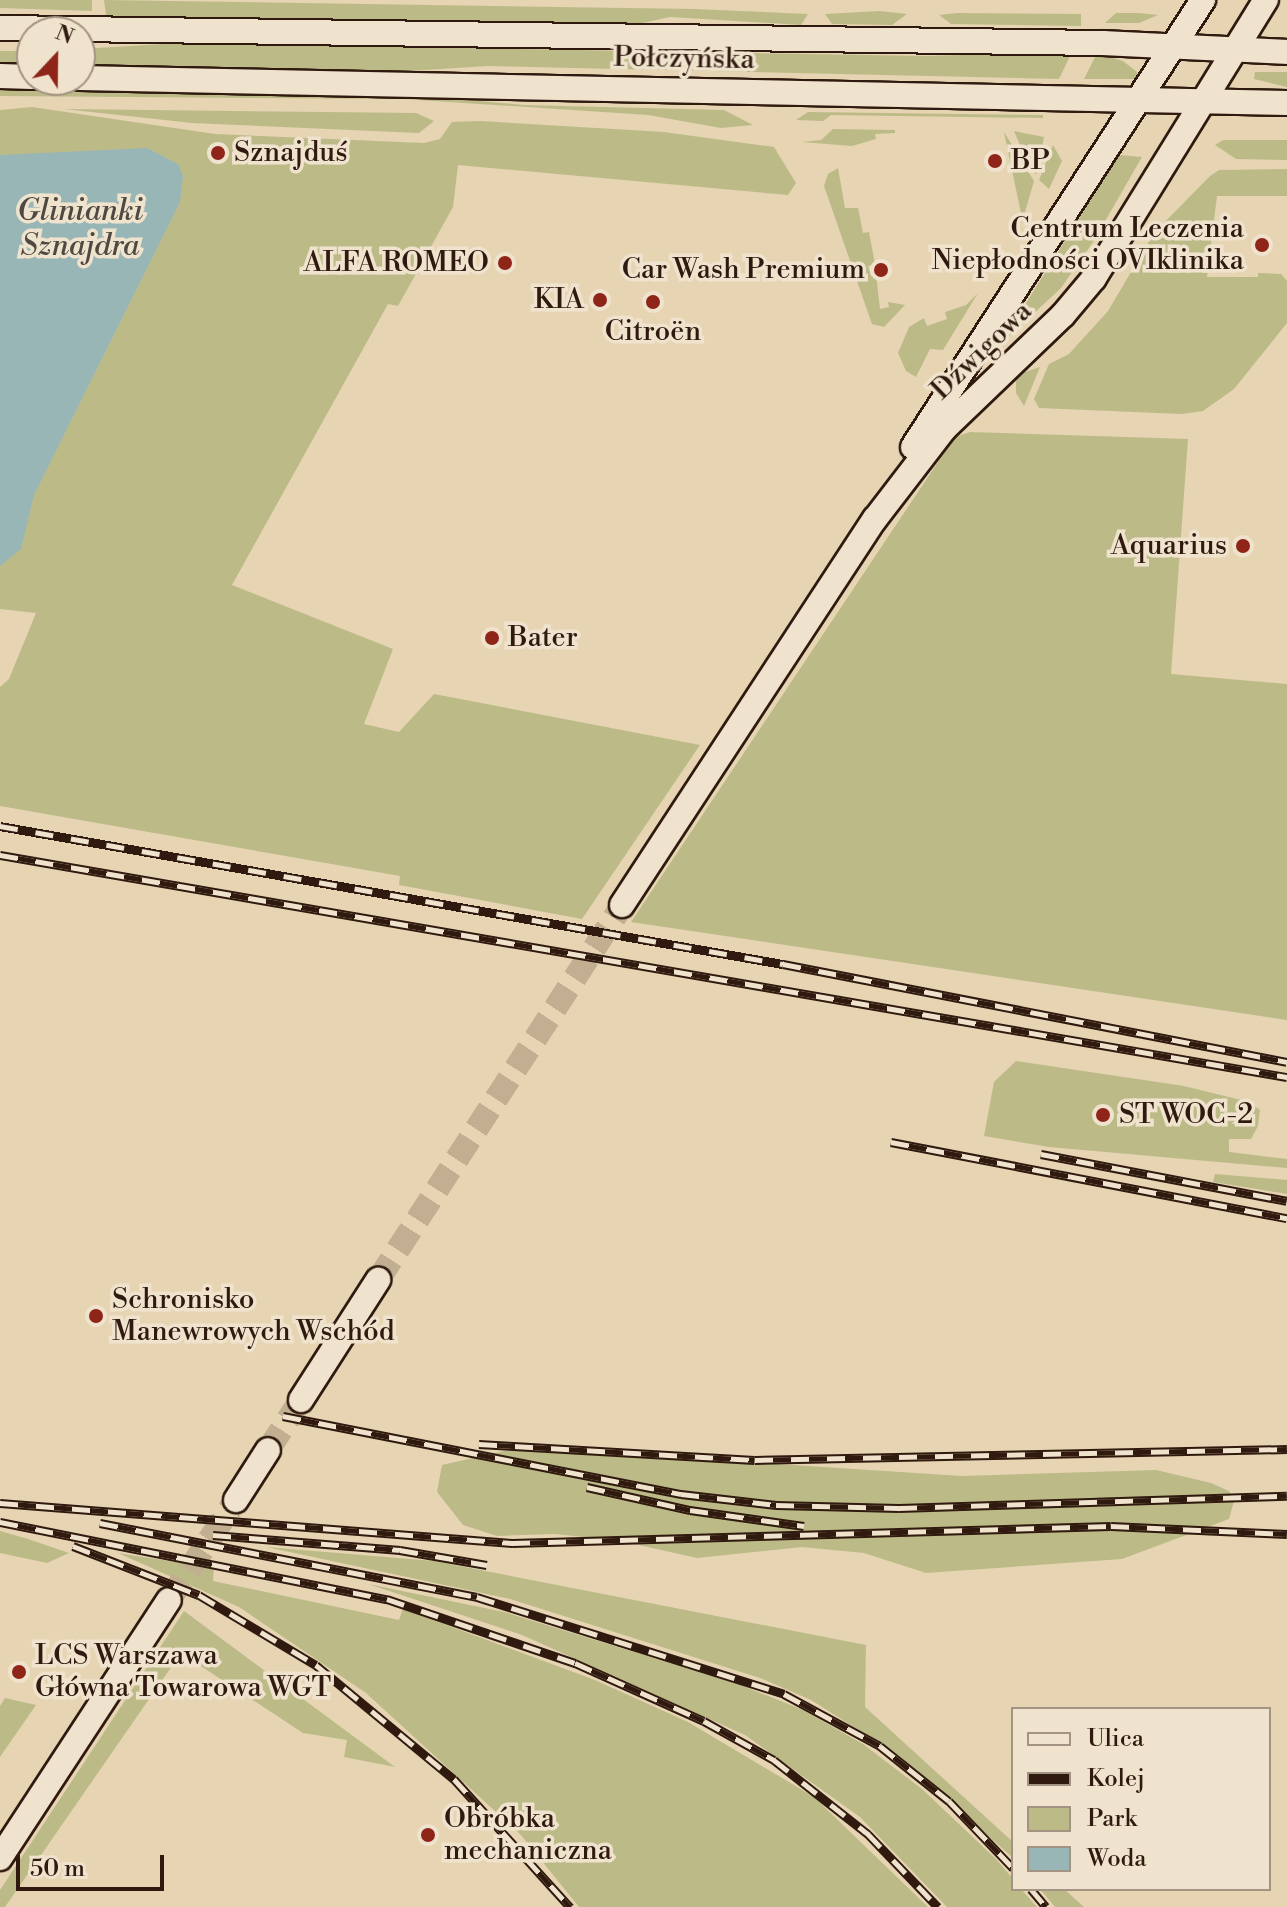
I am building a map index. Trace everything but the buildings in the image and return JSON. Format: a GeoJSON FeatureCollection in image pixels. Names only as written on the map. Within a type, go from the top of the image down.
{"type":"FeatureCollection","features":[{"type":"Feature","properties":{"kind":"main road","name":"Dźwigowa"},"geometry":{"type":"LineString","coordinates":[[622,905],[875,519],[939,405],[1203,0]]}},
{"type":"Feature","properties":{"kind":"main road","name":"Dźwigowa"},"geometry":{"type":"LineString","coordinates":[[875,519],[944,429],[1063,315],[1094,278],[1266,0]]}},
{"type":"Feature","properties":{"kind":"main road","name":"Połczyńska"},"geometry":{"type":"LineString","coordinates":[[0,28],[1172,45],[1233,53],[1287,52]]}},
{"type":"Feature","properties":{"kind":"main road","name":"Połczyńska"},"geometry":{"type":"LineString","coordinates":[[96,78],[1287,103]]}},
{"type":"Feature","properties":{"kind":"main road"},"geometry":{"type":"LineString","coordinates":[[301,1400],[378,1280]]}},
{"type":"Feature","properties":{"kind":"main road"},"geometry":{"type":"LineString","coordinates":[[236,1500],[268,1450]]}},
{"type":"Feature","properties":{"kind":"main road"},"geometry":{"type":"LineString","coordinates":[[0,1858],[169,1600]]}},
{"type":"Feature","properties":{"kind":"green space"},"geometry":{"type":"Polygon","coordinates":[[[0,0],[92,0],[92,11],[0,8],[0,0]]]}},
{"type":"Feature","properties":{"kind":"green space"},"geometry":{"type":"Polygon","coordinates":[[[104,0],[695,9],[808,14],[801,25],[670,17],[624,27],[181,21],[106,15],[104,0]]]}},
{"type":"Feature","properties":{"kind":"green space"},"geometry":{"type":"Polygon","coordinates":[[[879,11],[907,14],[892,25],[832,24],[825,14],[879,11]]]}},
{"type":"Feature","properties":{"kind":"green space"},"geometry":{"type":"Polygon","coordinates":[[[1116,13],[1158,15],[1139,23],[1105,23],[1116,13]]]}},
{"type":"Feature","properties":{"kind":"green space"},"geometry":{"type":"Polygon","coordinates":[[[1081,14],[1081,26],[951,24],[939,15],[1081,14]]]}},
{"type":"Feature","properties":{"kind":"green space"},"geometry":{"type":"Polygon","coordinates":[[[180,43],[925,56],[1072,52],[1059,79],[487,66],[396,72],[96,67],[96,48],[180,43]]]}},
{"type":"Feature","properties":{"kind":"green space"},"geometry":{"type":"Polygon","coordinates":[[[0,51],[16,51],[16,66],[0,66],[0,51]]]}},
{"type":"Feature","properties":{"kind":"green space"},"geometry":{"type":"Polygon","coordinates":[[[1097,53],[1123,61],[1137,72],[1137,79],[1084,79],[1097,53]]]}},
{"type":"Feature","properties":{"kind":"green space"},"geometry":{"type":"Polygon","coordinates":[[[1255,72],[1287,72],[1287,87],[1254,79],[1255,72]]]}},
{"type":"Feature","properties":{"kind":"green space"},"geometry":{"type":"Polygon","coordinates":[[[0,89],[16,89],[16,96],[96,96],[96,90],[411,95],[524,105],[724,110],[753,125],[721,128],[648,115],[403,99],[0,96],[0,89]]]}},
{"type":"Feature","properties":{"kind":"green space"},"geometry":{"type":"Polygon","coordinates":[[[32,107],[215,134],[424,143],[440,139],[452,122],[480,121],[664,132],[774,147],[796,183],[788,195],[458,165],[453,207],[398,306],[388,304],[232,585],[393,649],[364,724],[399,732],[434,694],[700,745],[582,919],[399,885],[400,876],[0,806],[0,687],[9,679],[36,613],[0,609],[0,110],[32,107]]]}},
{"type":"Feature","properties":{"kind":"green space"},"geometry":{"type":"Polygon","coordinates":[[[64,109],[416,113],[434,121],[419,133],[192,123],[64,109]]]}},
{"type":"Feature","properties":{"kind":"green space"},"geometry":{"type":"Polygon","coordinates":[[[808,112],[1043,115],[1043,118],[831,115],[823,121],[796,120],[808,112]]]}},
{"type":"Feature","properties":{"kind":"green space"},"geometry":{"type":"Polygon","coordinates":[[[833,129],[895,130],[895,133],[875,134],[876,139],[852,146],[802,142],[821,140],[833,129]]]}},
{"type":"Feature","properties":{"kind":"green space"},"geometry":{"type":"Polygon","coordinates":[[[1014,131],[1044,137],[1036,175],[1027,162],[1014,131]]]}},
{"type":"Feature","properties":{"kind":"green space"},"geometry":{"type":"Polygon","coordinates":[[[1004,132],[1034,181],[1025,212],[1021,213],[1004,132]]]}},
{"type":"Feature","properties":{"kind":"green space"},"geometry":{"type":"Polygon","coordinates":[[[1223,140],[1287,140],[1287,160],[1236,159],[1215,145],[1223,140]]]}},
{"type":"Feature","properties":{"kind":"green space"},"geometry":{"type":"Polygon","coordinates":[[[1053,145],[1062,161],[1049,189],[1039,180],[1053,145]]]}},
{"type":"Feature","properties":{"kind":"green space"},"geometry":{"type":"Polygon","coordinates":[[[1119,155],[1142,157],[1093,242],[1061,288],[999,346],[1119,155]]]}},
{"type":"Feature","properties":{"kind":"green space"},"geometry":{"type":"Polygon","coordinates":[[[838,168],[845,208],[858,208],[863,233],[869,232],[875,264],[868,266],[871,276],[876,274],[880,309],[889,307],[888,302],[905,305],[884,327],[872,324],[824,186],[828,174],[838,168]]]}},
{"type":"Feature","properties":{"kind":"green space"},"geometry":{"type":"Polygon","coordinates":[[[1287,169],[1287,196],[1217,196],[1207,277],[1281,274],[1287,281],[1287,323],[1234,389],[1203,411],[1182,414],[1039,408],[1034,399],[1049,364],[1069,354],[1108,311],[1154,233],[1210,176],[1219,170],[1287,169]]]}},
{"type":"Feature","properties":{"kind":"green space"},"geometry":{"type":"Polygon","coordinates":[[[978,293],[943,350],[930,349],[916,377],[906,371],[898,353],[909,327],[924,318],[927,326],[947,319],[945,312],[966,305],[978,293]]]}},
{"type":"Feature","properties":{"kind":"green space"},"geometry":{"type":"Polygon","coordinates":[[[1040,367],[1024,406],[1016,393],[1016,375],[1040,367]]]}},
{"type":"Feature","properties":{"kind":"green space"},"geometry":{"type":"Polygon","coordinates":[[[970,432],[1188,439],[1171,674],[1287,684],[1287,1020],[631,922],[955,437],[970,432]]]}},
{"type":"Feature","properties":{"kind":"green space"},"geometry":{"type":"Polygon","coordinates":[[[1016,1061],[1184,1086],[1249,1102],[1260,1110],[1258,1126],[1251,1139],[1229,1139],[1229,1152],[1287,1159],[1287,1168],[1049,1147],[984,1136],[994,1082],[1016,1061]]]}},
{"type":"Feature","properties":{"kind":"green space"},"geometry":{"type":"Polygon","coordinates":[[[1215,1174],[1287,1180],[1287,1194],[1213,1182],[1215,1174]]]}},
{"type":"Feature","properties":{"kind":"green space"},"geometry":{"type":"Polygon","coordinates":[[[561,1450],[962,1476],[1156,1470],[1211,1483],[1229,1491],[1234,1501],[1229,1519],[1122,1559],[926,1573],[864,1553],[802,1547],[697,1558],[621,1541],[555,1534],[497,1536],[463,1525],[437,1492],[442,1465],[504,1451],[561,1450]]]}},
{"type":"Feature","properties":{"kind":"green space"},"geometry":{"type":"Polygon","coordinates":[[[0,1531],[69,1553],[47,1563],[0,1553],[0,1531]]]}},
{"type":"Feature","properties":{"kind":"green space"},"geometry":{"type":"Polygon","coordinates":[[[266,1547],[434,1561],[866,1645],[865,1707],[1011,1840],[1011,1856],[898,1755],[811,1700],[760,1678],[510,1599],[266,1547]]]}},
{"type":"Feature","properties":{"kind":"green space"},"geometry":{"type":"Polygon","coordinates":[[[118,1553],[214,1568],[213,1581],[399,1620],[403,1609],[595,1680],[688,1722],[814,1797],[928,1907],[579,1907],[520,1834],[366,1693],[239,1607],[118,1553]]]}},
{"type":"Feature","properties":{"kind":"green space"},"geometry":{"type":"Polygon","coordinates":[[[368,1584],[504,1612],[738,1684],[803,1710],[863,1744],[922,1789],[997,1860],[1011,1877],[1011,1891],[1023,1891],[1037,1907],[947,1907],[860,1817],[745,1735],[522,1635],[368,1584]]]}},
{"type":"Feature","properties":{"kind":"green space"},"geometry":{"type":"Polygon","coordinates":[[[184,1611],[395,1767],[344,1757],[347,1740],[303,1733],[181,1653],[5,1907],[0,1907],[0,1890],[184,1611]]]}},
{"type":"Feature","properties":{"kind":"green space"},"geometry":{"type":"Polygon","coordinates":[[[5,1698],[36,1705],[0,1757],[0,1706],[5,1698]]]}},
{"type":"Feature","properties":{"kind":"green space"},"geometry":{"type":"Polygon","coordinates":[[[1042,1891],[1066,1891],[1084,1907],[1055,1907],[1042,1891]]]}},
{"type":"Feature","properties":{"kind":"water","name":"Glinianki Sznajdra"},"geometry":{"type":"Polygon","coordinates":[[[147,148],[178,164],[183,176],[180,202],[34,495],[21,549],[0,566],[0,155],[147,148]]]}},
{"type":"Feature","properties":{"kind":"tunnel"},"geometry":{"type":"LineString","coordinates":[[378,1280],[622,905]]}},
{"type":"Feature","properties":{"kind":"tunnel"},"geometry":{"type":"LineString","coordinates":[[268,1450],[301,1400]]}},
{"type":"Feature","properties":{"kind":"tunnel"},"geometry":{"type":"LineString","coordinates":[[169,1600],[236,1500]]}},
{"type":"Feature","properties":{"kind":"railway"},"geometry":{"type":"LineString","coordinates":[[0,826],[783,964],[1287,1062]]}},
{"type":"Feature","properties":{"kind":"railway"},"geometry":{"type":"LineString","coordinates":[[0,855],[1287,1077]]}},
{"type":"Feature","properties":{"kind":"railway"},"geometry":{"type":"LineString","coordinates":[[891,1142],[1287,1218]]}},
{"type":"Feature","properties":{"kind":"railway"},"geometry":{"type":"LineString","coordinates":[[1041,1154],[1287,1201]]}},
{"type":"Feature","properties":{"kind":"railway"},"geometry":{"type":"LineString","coordinates":[[283,1416],[681,1494],[776,1505],[899,1508],[1287,1496]]}},
{"type":"Feature","properties":{"kind":"railway"},"geometry":{"type":"LineString","coordinates":[[479,1444],[755,1460],[1287,1449]]}},
{"type":"Feature","properties":{"kind":"railway"},"geometry":{"type":"LineString","coordinates":[[587,1487],[690,1510],[804,1526]]}},
{"type":"Feature","properties":{"kind":"railway"},"geometry":{"type":"LineString","coordinates":[[0,1503],[512,1543],[1111,1526],[1287,1534]]}},
{"type":"Feature","properties":{"kind":"railway"},"geometry":{"type":"LineString","coordinates":[[0,1522],[387,1599],[575,1663],[704,1721],[774,1760],[868,1834],[938,1907]]}},
{"type":"Feature","properties":{"kind":"railway"},"geometry":{"type":"LineString","coordinates":[[100,1523],[477,1597],[784,1694],[880,1746],[949,1801],[1011,1866]]}},
{"type":"Feature","properties":{"kind":"railway"},"geometry":{"type":"LineString","coordinates":[[213,1535],[400,1550],[487,1565]]}},
{"type":"Feature","properties":{"kind":"railway"},"geometry":{"type":"LineString","coordinates":[[73,1546],[199,1595],[316,1665],[454,1779],[570,1907]]}},
{"type":"Feature","properties":{"kind":"railway"},"geometry":{"type":"LineString","coordinates":[[1033,1891],[1046,1907]]}},
{"type":"Feature","properties":{"kind":"place","name":"Sznajduś"},"geometry":{"type":"Point","coordinates":[218,153]}},
{"type":"Feature","properties":{"kind":"place","name":"BP"},"geometry":{"type":"Point","coordinates":[995,161]}},
{"type":"Feature","properties":{"kind":"place","name":"Centrum Leczenia Niepłodności OVIklinika"},"geometry":{"type":"Point","coordinates":[1262,245]}},
{"type":"Feature","properties":{"kind":"place","name":"ALFA ROMEO"},"geometry":{"type":"Point","coordinates":[505,263]}},
{"type":"Feature","properties":{"kind":"place","name":"Car Wash Premium"},"geometry":{"type":"Point","coordinates":[881,270]}},
{"type":"Feature","properties":{"kind":"place","name":"KIA"},"geometry":{"type":"Point","coordinates":[600,300]}},
{"type":"Feature","properties":{"kind":"place","name":"Citroën"},"geometry":{"type":"Point","coordinates":[653,302]}},
{"type":"Feature","properties":{"kind":"place","name":"Aquarius"},"geometry":{"type":"Point","coordinates":[1243,546]}},
{"type":"Feature","properties":{"kind":"place","name":"Bater"},"geometry":{"type":"Point","coordinates":[492,638]}},
{"type":"Feature","properties":{"kind":"place","name":"ST WOC-2"},"geometry":{"type":"Point","coordinates":[1103,1115]}},
{"type":"Feature","properties":{"kind":"place","name":"Schronisko Manewrowych Wschód"},"geometry":{"type":"Point","coordinates":[96,1316]}},
{"type":"Feature","properties":{"kind":"place","name":"LCS Warszawa Główna Towarowa WGT"},"geometry":{"type":"Point","coordinates":[19,1672]}},
{"type":"Feature","properties":{"kind":"place","name":"Obróbka mechaniczna"},"geometry":{"type":"Point","coordinates":[428,1835]}}]}
